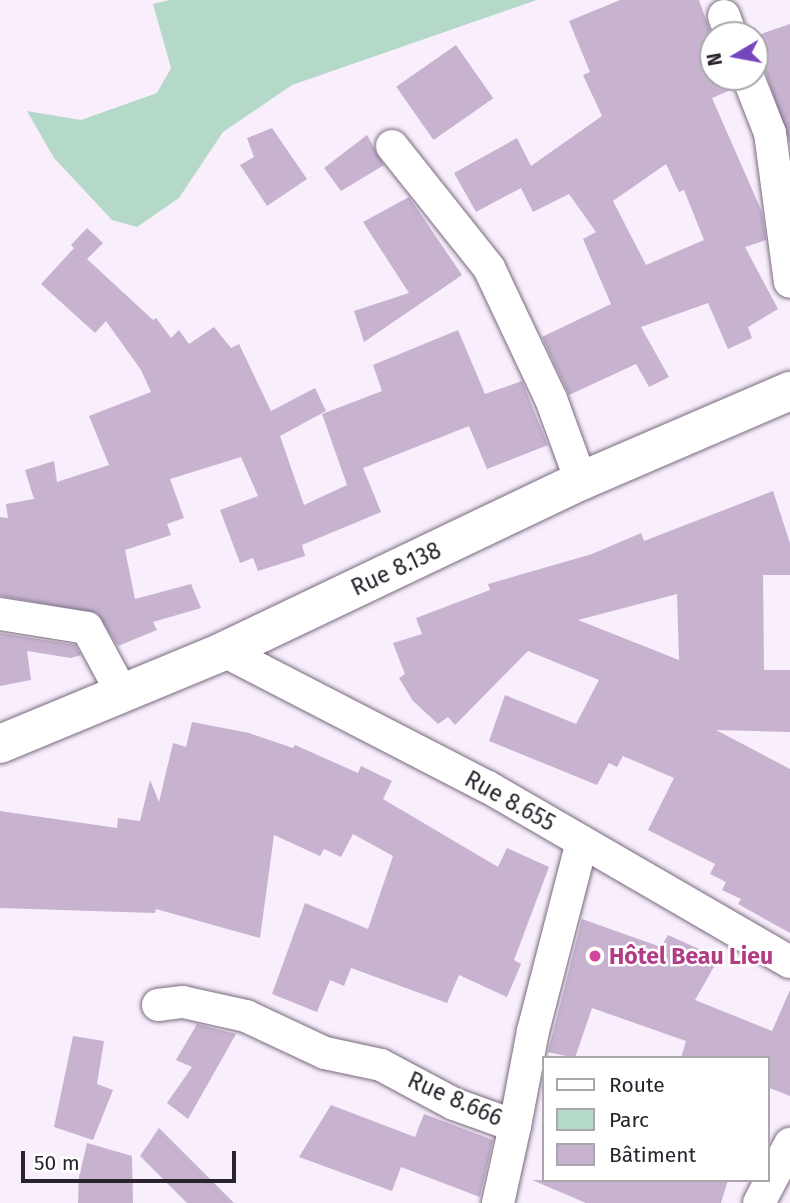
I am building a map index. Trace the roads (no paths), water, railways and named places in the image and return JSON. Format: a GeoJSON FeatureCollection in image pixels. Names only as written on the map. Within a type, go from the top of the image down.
{"type":"FeatureCollection","features":[{"type":"Feature","properties":{"kind":"main road","name":"Rue 8.138"},"geometry":{"type":"LineString","coordinates":[[0,744],[224,651],[581,481],[790,391]]}},
{"type":"Feature","properties":{"kind":"street"},"geometry":{"type":"LineString","coordinates":[[753,91],[770,134],[790,282]]}},
{"type":"Feature","properties":{"kind":"street"},"geometry":{"type":"LineString","coordinates":[[392,146],[489,268],[551,399],[581,481]]}},
{"type":"Feature","properties":{"kind":"street"},"geometry":{"type":"LineString","coordinates":[[0,614],[87,628],[122,693]]}},
{"type":"Feature","properties":{"kind":"street","name":"Rue 8.655"},"geometry":{"type":"LineString","coordinates":[[224,651],[488,788],[790,962]]}},
{"type":"Feature","properties":{"kind":"street","name":"Rue 8.666"},"geometry":{"type":"LineString","coordinates":[[158,1005],[183,1002],[246,1016],[325,1053],[382,1065],[454,1104],[515,1126],[533,1031],[582,842]]}},
{"type":"Feature","properties":{"kind":"street"},"geometry":{"type":"LineString","coordinates":[[498,1203],[515,1126]]}},
{"type":"Feature","properties":{"kind":"street"},"geometry":{"type":"LineString","coordinates":[[759,1203],[790,1144]]}},
{"type":"Feature","properties":{"kind":"place","name":"Hôtel Beau Lieu"},"geometry":{"type":"Point","coordinates":[595,956]}}]}
